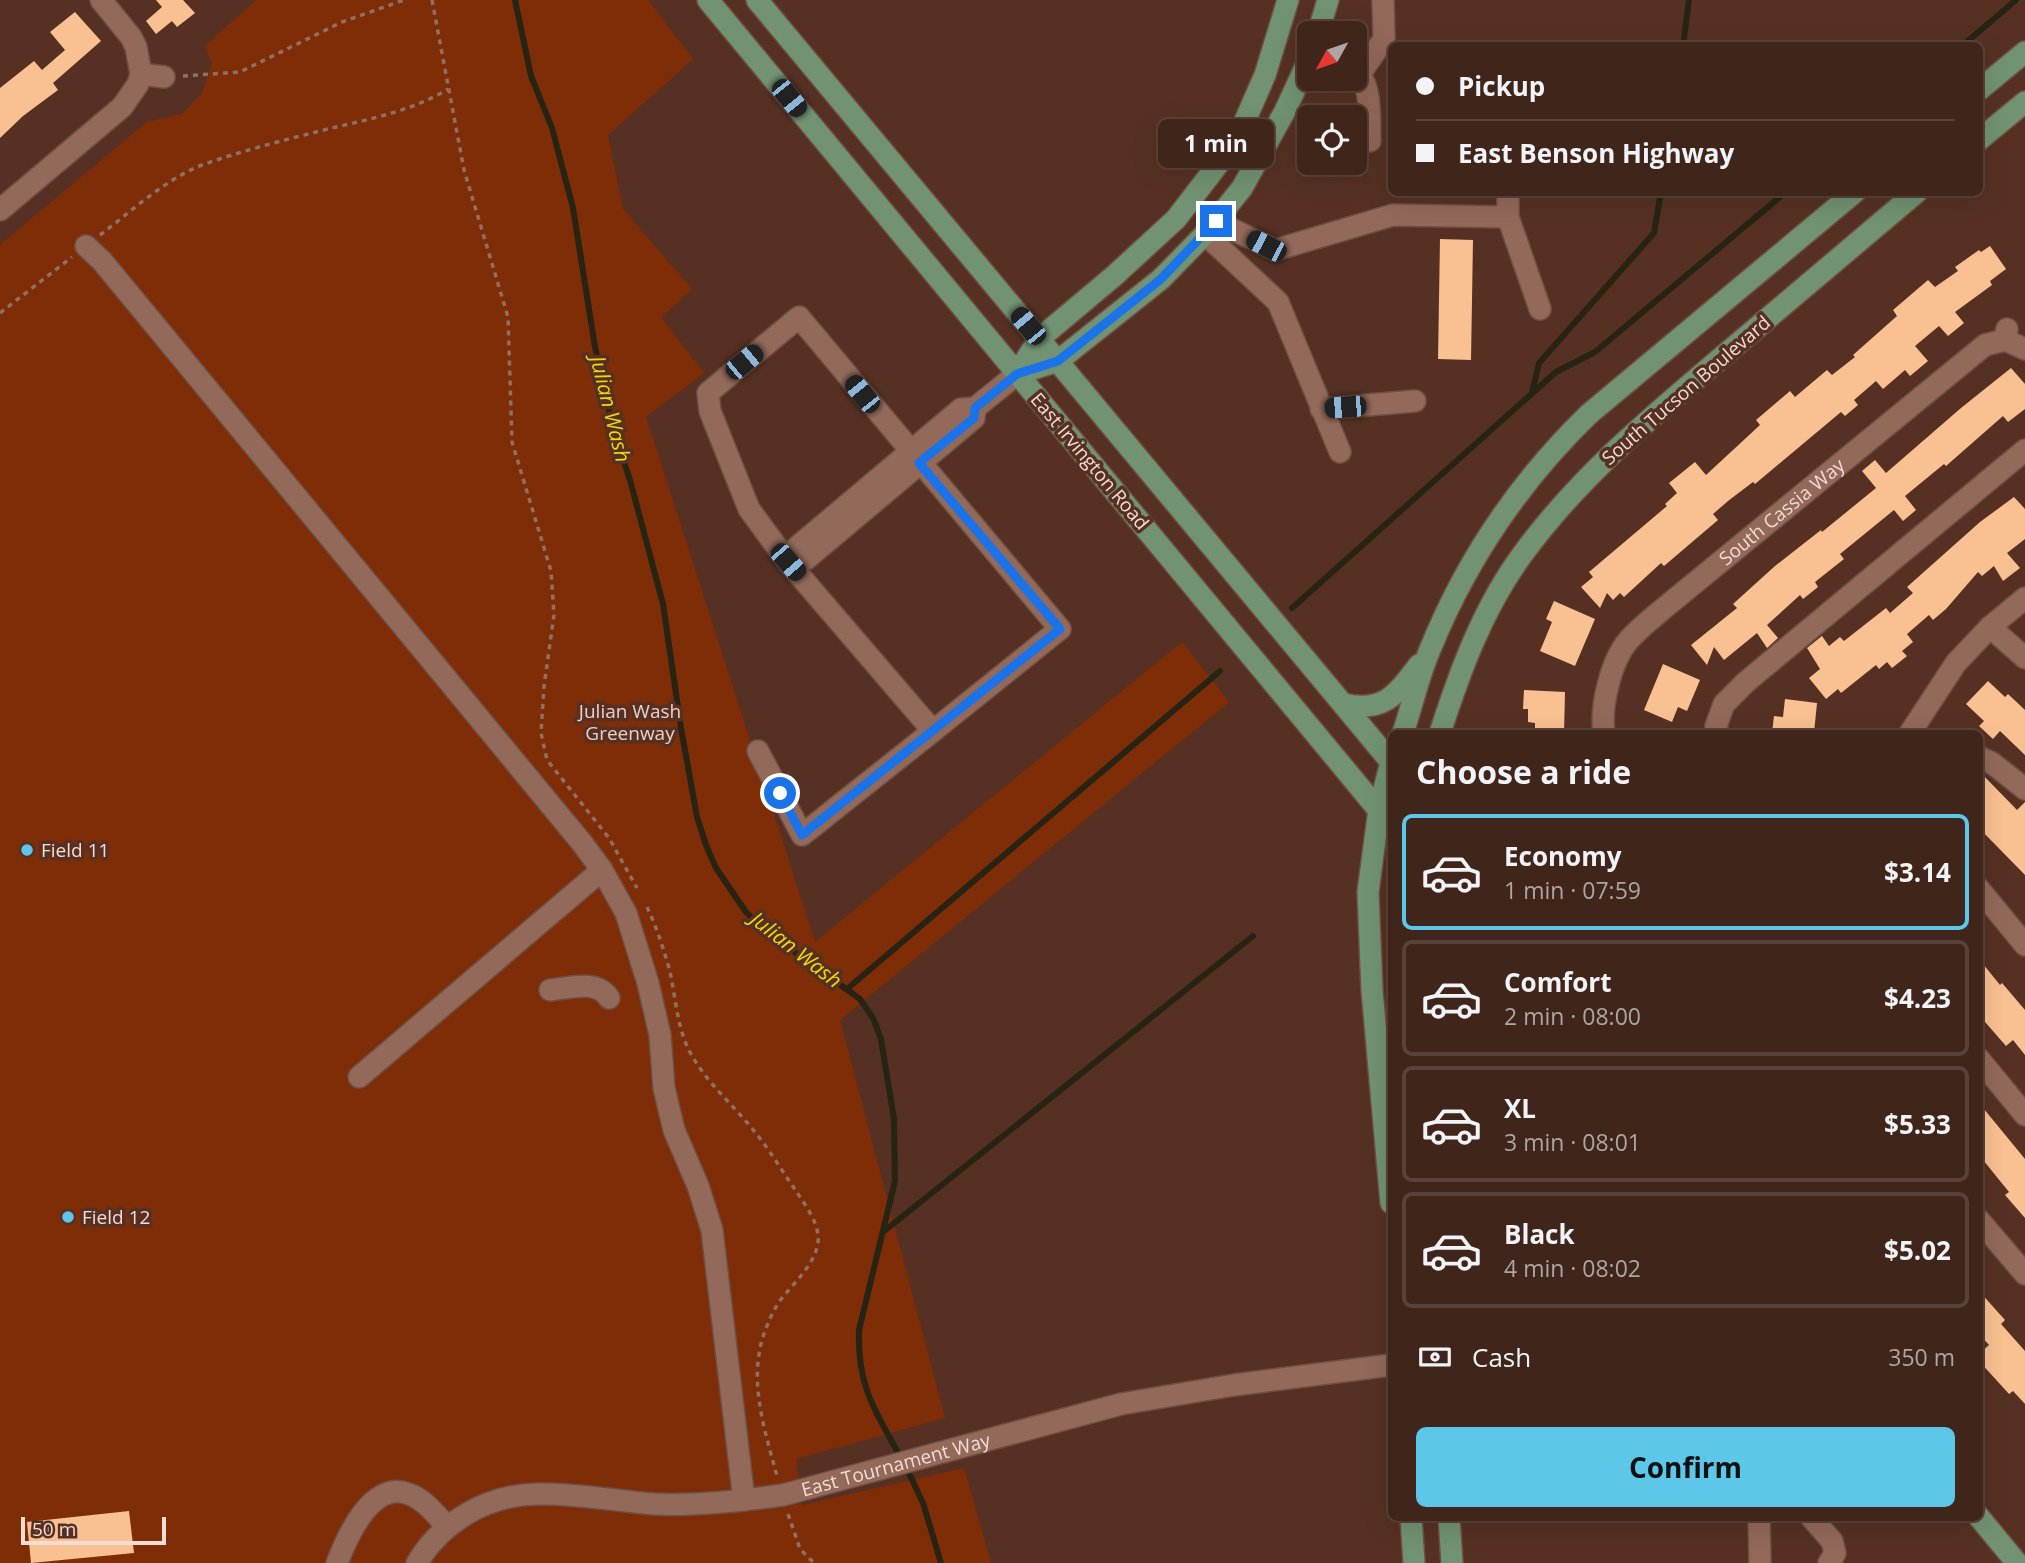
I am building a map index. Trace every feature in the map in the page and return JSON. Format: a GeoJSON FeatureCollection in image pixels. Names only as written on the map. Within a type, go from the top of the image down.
{"type":"FeatureCollection","features":[{"type":"Feature","properties":{"kind":"main road","name":"East Irvington Road"},"geometry":{"type":"LineString","coordinates":[[708,0],[1385,817]]}},
{"type":"Feature","properties":{"kind":"main road","name":"East Irvington Road"},"geometry":{"type":"LineString","coordinates":[[757,0],[1388,758]]}},
{"type":"Feature","properties":{"kind":"main road"},"geometry":{"type":"LineString","coordinates":[[1017,374],[1039,338],[1114,276],[1176,219],[1226,154],[1244,123],[1265,75],[1288,0]]}},
{"type":"Feature","properties":{"kind":"main road"},"geometry":{"type":"LineString","coordinates":[[1322,21],[1328,0]]}},
{"type":"Feature","properties":{"kind":"main road"},"geometry":{"type":"LineString","coordinates":[[1983,87],[2025,52]]}},
{"type":"Feature","properties":{"kind":"main road"},"geometry":{"type":"LineString","coordinates":[[1017,374],[1058,361],[1161,279],[1210,228],[1242,188],[1266,147],[1297,84]]}},
{"type":"Feature","properties":{"kind":"main road"},"geometry":{"type":"LineString","coordinates":[[1983,138],[2025,102]]}},
{"type":"Feature","properties":{"kind":"main road"},"geometry":{"type":"LineString","coordinates":[[1404,730],[1429,652],[1468,572],[1490,534],[1529,478],[1555,447],[1589,414],[1850,196]]}},
{"type":"Feature","properties":{"kind":"main road","name":"South Tucson Boulevard"},"geometry":{"type":"LineString","coordinates":[[1441,730],[1461,671],[1482,624],[1521,556],[1560,508],[1628,437],[1912,196]]}},
{"type":"Feature","properties":{"kind":"main road"},"geometry":{"type":"LineString","coordinates":[[1343,704],[1362,708],[1384,701],[1397,693],[1429,652]]}},
{"type":"Feature","properties":{"kind":"main road"},"geometry":{"type":"LineString","coordinates":[[1388,790],[1385,817],[1368,892],[1368,929],[1388,1167]]}},
{"type":"Feature","properties":{"kind":"main road"},"geometry":{"type":"LineString","coordinates":[[1411,1521],[1414,1563]]}},
{"type":"Feature","properties":{"kind":"main road"},"geometry":{"type":"LineString","coordinates":[[1449,1521],[1452,1563]]}},
{"type":"Feature","properties":{"kind":"main road"},"geometry":{"type":"LineString","coordinates":[[1982,1521],[2010,1561]]}},
{"type":"Feature","properties":{"kind":"street"},"geometry":{"type":"LineString","coordinates":[[0,210],[122,107],[134,93],[141,75],[136,47],[101,0]]}},
{"type":"Feature","properties":{"kind":"street"},"geometry":{"type":"LineString","coordinates":[[1367,60],[1384,39],[1383,0]]}},
{"type":"Feature","properties":{"kind":"street"},"geometry":{"type":"LineString","coordinates":[[141,75],[164,77]]}},
{"type":"Feature","properties":{"kind":"street"},"geometry":{"type":"LineString","coordinates":[[1367,91],[1370,141]]}},
{"type":"Feature","properties":{"kind":"street"},"geometry":{"type":"LineString","coordinates":[[1508,196],[1508,217],[1540,309]]}},
{"type":"Feature","properties":{"kind":"street"},"geometry":{"type":"LineString","coordinates":[[1210,228],[1275,250],[1393,215],[1508,217]]}},
{"type":"Feature","properties":{"kind":"street"},"geometry":{"type":"LineString","coordinates":[[1210,228],[1278,302],[1340,452]]}},
{"type":"Feature","properties":{"kind":"street"},"geometry":{"type":"LineString","coordinates":[[86,246],[146,315],[602,870],[626,913],[648,983],[660,1035],[664,1088],[674,1130],[698,1186],[712,1230],[744,1500]]}},
{"type":"Feature","properties":{"kind":"street"},"geometry":{"type":"LineString","coordinates":[[758,751],[802,835],[933,731],[1060,629],[799,317],[708,393],[710,411],[749,509],[788,562],[933,731]]}},
{"type":"Feature","properties":{"kind":"street","name":"South Cassia Way"},"geometry":{"type":"LineString","coordinates":[[1603,730],[1608,680],[1627,642],[1679,595],[1985,345],[2012,339]]}},
{"type":"Feature","properties":{"kind":"street"},"geometry":{"type":"LineString","coordinates":[[788,562],[805,560],[915,458],[974,418],[975,408],[1017,374]]}},
{"type":"Feature","properties":{"kind":"street"},"geometry":{"type":"LineString","coordinates":[[1321,409],[1415,401]]}},
{"type":"Feature","properties":{"kind":"street"},"geometry":{"type":"LineString","coordinates":[[1717,730],[1716,726],[1724,705],[1746,682],[2025,450]]}},
{"type":"Feature","properties":{"kind":"street"},"geometry":{"type":"LineString","coordinates":[[1915,730],[1956,663],[1990,627],[2025,598]]}},
{"type":"Feature","properties":{"kind":"street"},"geometry":{"type":"LineString","coordinates":[[1990,627],[2025,658]]}},
{"type":"Feature","properties":{"kind":"street"},"geometry":{"type":"LineString","coordinates":[[1983,759],[2025,789]]}},
{"type":"Feature","properties":{"kind":"street"},"geometry":{"type":"LineString","coordinates":[[359,1077],[602,870]]}},
{"type":"Feature","properties":{"kind":"street"},"geometry":{"type":"LineString","coordinates":[[1983,894],[2025,944]]}},
{"type":"Feature","properties":{"kind":"street"},"geometry":{"type":"LineString","coordinates":[[550,990],[596,986],[604,989],[609,998]]}},
{"type":"Feature","properties":{"kind":"street"},"geometry":{"type":"LineString","coordinates":[[1983,1064],[2025,1115]]}},
{"type":"Feature","properties":{"kind":"street"},"geometry":{"type":"LineString","coordinates":[[1983,1225],[2025,1274]]}},
{"type":"Feature","properties":{"kind":"street","name":"East Tournament Way"},"geometry":{"type":"LineString","coordinates":[[418,1563],[428,1545],[447,1526],[472,1511],[503,1498],[537,1494],[656,1504],[744,1500],[783,1495],[1121,1404],[1234,1385],[1388,1365]]}},
{"type":"Feature","properties":{"kind":"street"},"geometry":{"type":"LineString","coordinates":[[337,1563],[348,1535],[367,1507],[379,1497],[393,1492],[408,1493],[422,1501],[447,1526]]}},
{"type":"Feature","properties":{"kind":"street"},"geometry":{"type":"LineString","coordinates":[[1759,1521],[1760,1563]]}},
{"type":"Feature","properties":{"kind":"street"},"geometry":{"type":"LineString","coordinates":[[1814,1521],[1832,1541],[1835,1553],[1829,1563]]}},
{"type":"Feature","properties":{"kind":"path"},"geometry":{"type":"LineString","coordinates":[[164,77],[240,72],[342,22],[404,0]]}},
{"type":"Feature","properties":{"kind":"path"},"geometry":{"type":"LineString","coordinates":[[432,0],[464,170],[508,317],[512,442],[551,571],[554,615],[544,686],[541,733],[547,760],[609,838],[640,894]]}},
{"type":"Feature","properties":{"kind":"path"},"geometry":{"type":"LineString","coordinates":[[0,313],[177,176],[270,144],[366,120],[431,99],[449,89]]}},
{"type":"Feature","properties":{"kind":"path"},"geometry":{"type":"LineString","coordinates":[[645,905],[655,925],[670,971],[681,1026],[690,1053],[710,1081],[759,1136],[807,1208],[818,1236],[815,1253],[778,1304],[766,1328],[756,1385],[764,1428],[793,1535],[800,1549],[814,1563]]}},
{"type":"Feature","properties":{"kind":"green space","name":"Julian Wash Greenway"},"geometry":{"type":"Polygon","coordinates":[[[256,0],[648,0],[693,59],[608,135],[623,209],[692,289],[661,317],[704,373],[646,417],[815,942],[1182,642],[1229,702],[840,1020],[945,1418],[796,1459],[802,1505],[964,1468],[991,1563],[0,1563],[0,245],[147,122],[182,114],[202,93],[212,64],[205,46],[256,0]]]}},
{"type":"Feature","properties":{"kind":"building"},"geometry":{"type":"Polygon","coordinates":[[[156,0],[183,0],[195,13],[177,27],[172,21],[156,34],[146,21],[162,7],[156,0]]]}},
{"type":"Feature","properties":{"kind":"building"},"geometry":{"type":"Polygon","coordinates":[[[75,12],[101,41],[53,83],[58,90],[23,116],[0,138],[0,88],[34,61],[42,70],[65,50],[50,32],[75,12]]]}},
{"type":"Feature","properties":{"kind":"building"},"geometry":{"type":"Polygon","coordinates":[[[1440,239],[1473,240],[1471,360],[1438,359],[1440,239]]]}},
{"type":"Feature","properties":{"kind":"building"},"geometry":{"type":"Polygon","coordinates":[[[1990,246],[2006,269],[1990,281],[1992,285],[1955,312],[1964,323],[1948,336],[1939,326],[1915,346],[1928,361],[1910,376],[1905,370],[1883,389],[1876,381],[1854,400],[1858,405],[1845,416],[1841,412],[1755,484],[1753,482],[1728,501],[1713,514],[1718,520],[1664,566],[1661,563],[1624,597],[1620,593],[1613,600],[1607,593],[1600,608],[1581,587],[1593,577],[1589,572],[1667,506],[1665,504],[1677,493],[1669,483],[1695,462],[1706,475],[1760,425],[1756,420],[1790,391],[1795,397],[1827,370],[1832,375],[1855,357],[1853,355],[1897,316],[1893,310],[1928,280],[1935,287],[1958,271],[1955,267],[1979,250],[1981,252],[1990,246]]]}},
{"type":"Feature","properties":{"kind":"building"},"geometry":{"type":"Polygon","coordinates":[[[2011,368],[2025,384],[2025,409],[2008,422],[2003,416],[1946,466],[1944,464],[1905,496],[1916,510],[1903,521],[1894,510],[1840,554],[1844,559],[1815,582],[1818,587],[1803,599],[1800,595],[1767,625],[1778,638],[1767,648],[1757,633],[1724,660],[1714,647],[1707,665],[1691,645],[1737,608],[1733,604],[1775,566],[1876,488],[1862,471],[1875,460],[1886,473],[2011,368]]]}},
{"type":"Feature","properties":{"kind":"building"},"geometry":{"type":"Polygon","coordinates":[[[2014,497],[2025,509],[2025,539],[2007,553],[2020,568],[2003,581],[1994,566],[1982,576],[1978,572],[1946,609],[1933,620],[1929,615],[1907,634],[1913,642],[1902,651],[1907,656],[1892,668],[1887,662],[1879,669],[1876,665],[1841,693],[1838,689],[1826,699],[1809,678],[1820,669],[1807,648],[1822,636],[1829,646],[1840,637],[1844,641],[1886,608],[1890,613],[1913,593],[1907,587],[1980,522],[2014,497]]]}},
{"type":"Feature","properties":{"kind":"building"},"geometry":{"type":"Polygon","coordinates":[[[1554,601],[1595,619],[1575,666],[1540,651],[1552,622],[1546,619],[1554,601]]]}},
{"type":"Feature","properties":{"kind":"building"},"geometry":{"type":"Polygon","coordinates":[[[1663,664],[1700,680],[1687,711],[1678,707],[1672,722],[1644,710],[1663,664]]]}},
{"type":"Feature","properties":{"kind":"building"},"geometry":{"type":"Polygon","coordinates":[[[1988,681],[2005,697],[2008,694],[2025,710],[2025,755],[2000,731],[1993,739],[1979,726],[1984,721],[1966,704],[1988,681]]]}},
{"type":"Feature","properties":{"kind":"building"},"geometry":{"type":"Polygon","coordinates":[[[1524,690],[1565,692],[1564,730],[1535,730],[1535,723],[1528,722],[1528,709],[1523,709],[1524,690]]]}},
{"type":"Feature","properties":{"kind":"building"},"geometry":{"type":"Polygon","coordinates":[[[1785,699],[1817,703],[1814,730],[1772,730],[1774,716],[1783,717],[1785,699]]]}},
{"type":"Feature","properties":{"kind":"building"},"geometry":{"type":"Polygon","coordinates":[[[1983,775],[2017,810],[2025,802],[2025,875],[1983,832],[1983,775]]]}},
{"type":"Feature","properties":{"kind":"building"},"geometry":{"type":"Polygon","coordinates":[[[1983,964],[2025,1010],[2025,1055],[2013,1040],[2006,1046],[1983,1020],[1983,964]]]}},
{"type":"Feature","properties":{"kind":"building"},"geometry":{"type":"Polygon","coordinates":[[[1983,1108],[2025,1159],[2025,1218],[2005,1195],[2009,1192],[1983,1160],[1983,1108]]]}},
{"type":"Feature","properties":{"kind":"building"},"geometry":{"type":"Polygon","coordinates":[[[1983,1295],[2005,1320],[2001,1324],[2025,1351],[2025,1404],[2013,1391],[2009,1394],[1983,1365],[1983,1350],[1989,1345],[1983,1338],[1983,1295]]]}},
{"type":"Feature","properties":{"kind":"building"},"geometry":{"type":"Polygon","coordinates":[[[129,1511],[134,1553],[31,1563],[27,1522],[129,1511]]]}},
{"type":"Feature","properties":{"kind":"waterway","name":"Julian Wash"},"geometry":{"type":"LineString","coordinates":[[515,0],[531,76],[552,128],[573,208],[595,347],[614,432],[630,480],[663,604],[681,728],[697,817],[706,845],[716,868],[746,912],[764,930],[860,999],[873,1018],[881,1039],[894,1119],[895,1181],[859,1330],[859,1350],[870,1397],[901,1458]]}},
{"type":"Feature","properties":{"kind":"waterway"},"geometry":{"type":"LineString","coordinates":[[1684,42],[1689,0]]}},
{"type":"Feature","properties":{"kind":"waterway"},"geometry":{"type":"LineString","coordinates":[[1967,42],[2016,0]]}},
{"type":"Feature","properties":{"kind":"waterway"},"geometry":{"type":"LineString","coordinates":[[1532,393],[1539,363],[1654,233],[1660,196]]}},
{"type":"Feature","properties":{"kind":"waterway"},"geometry":{"type":"LineString","coordinates":[[1292,608],[1556,372],[1595,352],[1781,196]]}},
{"type":"Feature","properties":{"kind":"waterway"},"geometry":{"type":"LineString","coordinates":[[847,989],[1220,671]]}},
{"type":"Feature","properties":{"kind":"waterway"},"geometry":{"type":"LineString","coordinates":[[883,1232],[1253,936]]}},
{"type":"Feature","properties":{"kind":"waterway","name":"Julian Wash"},"geometry":{"type":"LineString","coordinates":[[906,1467],[923,1503],[941,1563]]}},
{"type":"Feature","properties":{"kind":"place","name":"Field 11"},"geometry":{"type":"Point","coordinates":[27,850]}},
{"type":"Feature","properties":{"kind":"place","name":"Field 12"},"geometry":{"type":"Point","coordinates":[68,1217]}},
{"type":"Feature","properties":{"kind":"route"},"geometry":{"type":"LineString","coordinates":[[780,793],[802,835],[1060,629],[919,463],[974,418],[975,408],[1017,374],[1058,361],[1161,279],[1216,221]]}}]}
